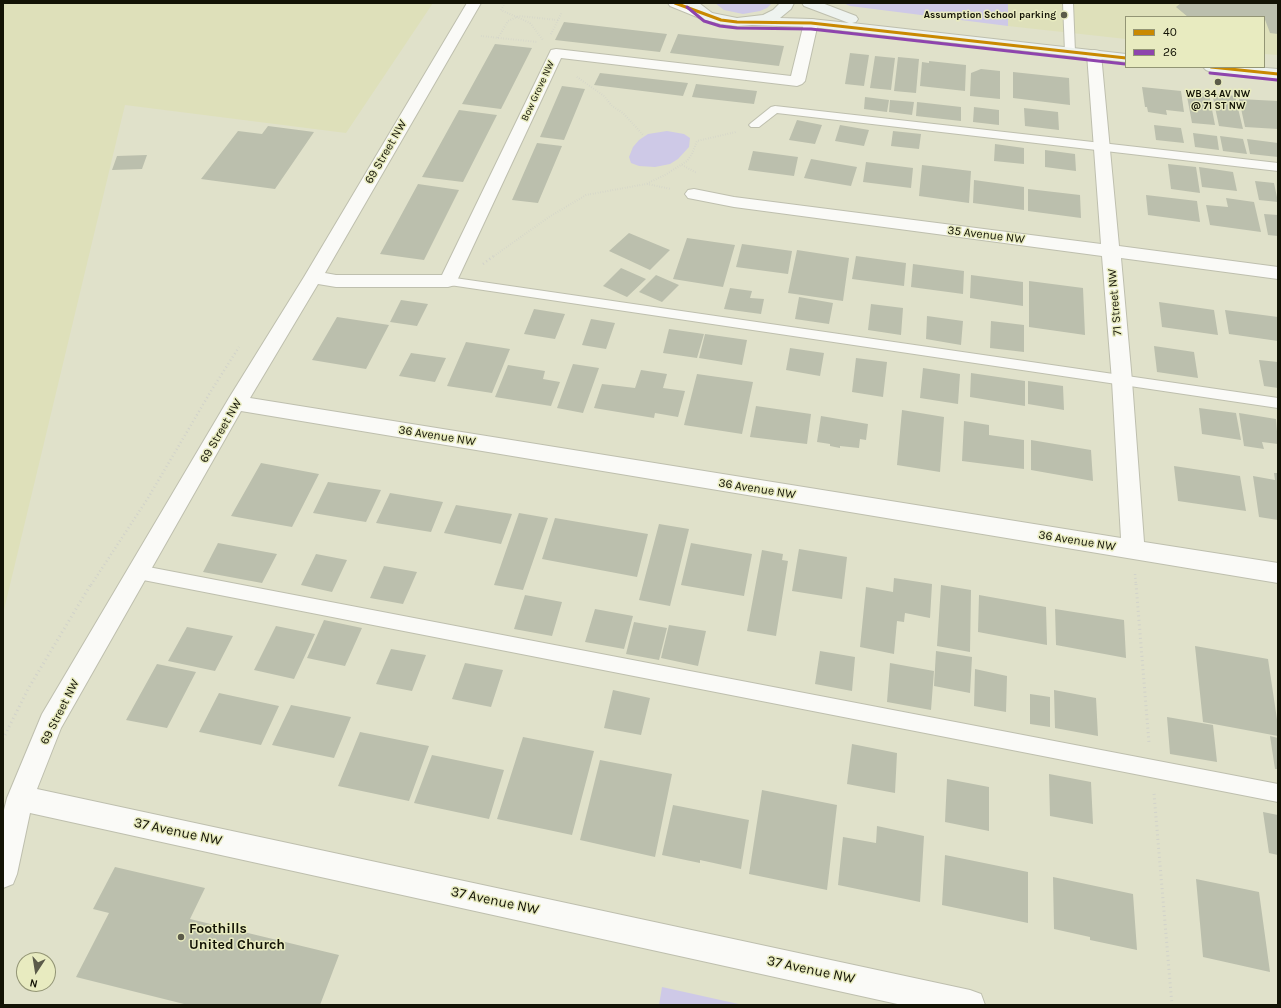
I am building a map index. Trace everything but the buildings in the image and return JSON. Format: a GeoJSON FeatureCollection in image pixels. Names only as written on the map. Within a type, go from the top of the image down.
{"type":"FeatureCollection","features":[{"type":"Feature","properties":{"kind":"street","name":"69 Street NW"},"geometry":{"type":"LineString","coordinates":[[3,874],[20,798],[51,722],[236,403],[313,277],[474,3]]}},
{"type":"Feature","properties":{"kind":"street"},"geometry":{"type":"LineString","coordinates":[[675,3],[707,16],[736,22],[752,21],[811,23],[1125,58]]}},
{"type":"Feature","properties":{"kind":"street"},"geometry":{"type":"LineString","coordinates":[[691,3],[707,16]]}},
{"type":"Feature","properties":{"kind":"street"},"geometry":{"type":"LineString","coordinates":[[752,21],[767,18],[778,13],[786,6],[787,3]]}},
{"type":"Feature","properties":{"kind":"street"},"geometry":{"type":"LineString","coordinates":[[809,3],[884,31]]}},
{"type":"Feature","properties":{"kind":"street","name":"Bow Grove NW"},"geometry":{"type":"LineString","coordinates":[[453,282],[556,53],[797,81],[811,23]]}},
{"type":"Feature","properties":{"kind":"street","name":"71 Street NW"},"geometry":{"type":"LineString","coordinates":[[1094,54],[1122,381],[1133,550]]}},
{"type":"Feature","properties":{"kind":"street"},"geometry":{"type":"LineString","coordinates":[[1221,68],[1278,74]]}},
{"type":"Feature","properties":{"kind":"street","name":"35 Avenue NW"},"geometry":{"type":"LineString","coordinates":[[694,194],[734,202],[1278,272]]}},
{"type":"Feature","properties":{"kind":"street"},"geometry":{"type":"LineString","coordinates":[[313,277],[336,281],[453,282]]}},
{"type":"Feature","properties":{"kind":"street","name":"36 Avenue NW"},"geometry":{"type":"LineString","coordinates":[[236,403],[1278,574]]}},
{"type":"Feature","properties":{"kind":"street","name":"37 Avenue NW"},"geometry":{"type":"LineString","coordinates":[[20,798],[970,1005]]}},
{"type":"Feature","properties":{"kind":"lane"},"geometry":{"type":"LineString","coordinates":[[1068,3],[1070,52]]}},
{"type":"Feature","properties":{"kind":"lane"},"geometry":{"type":"LineString","coordinates":[[755,125],[775,109],[1278,167]]}},
{"type":"Feature","properties":{"kind":"lane"},"geometry":{"type":"LineString","coordinates":[[453,282],[1278,403]]}},
{"type":"Feature","properties":{"kind":"lane"},"geometry":{"type":"LineString","coordinates":[[138,572],[1278,793]]}},
{"type":"Feature","properties":{"kind":"path"},"geometry":{"type":"LineString","coordinates":[[476,36],[546,43],[530,23],[501,10],[505,3]]}},
{"type":"Feature","properties":{"kind":"path"},"geometry":{"type":"LineString","coordinates":[[549,38],[562,12]]}},
{"type":"Feature","properties":{"kind":"path"},"geometry":{"type":"LineString","coordinates":[[498,38],[508,21],[517,17],[558,20]]}},
{"type":"Feature","properties":{"kind":"path"},"geometry":{"type":"LineString","coordinates":[[576,76],[604,96],[612,106],[623,113],[644,136]]}},
{"type":"Feature","properties":{"kind":"path"},"geometry":{"type":"LineString","coordinates":[[453,282],[549,217],[586,195],[646,184],[687,161],[692,154],[697,141],[737,132],[755,125]]}},
{"type":"Feature","properties":{"kind":"path"},"geometry":{"type":"LineString","coordinates":[[3,739],[28,689],[83,597],[148,498],[211,391],[240,346]]}},
{"type":"Feature","properties":{"kind":"shaded area"},"geometry":{"type":"Polygon","coordinates":[[[3,3],[433,3],[346,133],[125,105],[3,614],[3,3]]]}},
{"type":"Feature","properties":{"kind":"shaded area"},"geometry":{"type":"Polygon","coordinates":[[[715,3],[772,3],[767,8],[760,11],[743,14],[724,10],[715,3]]]}},
{"type":"Feature","properties":{"kind":"shaded area"},"geometry":{"type":"Polygon","coordinates":[[[843,3],[1008,3],[1008,26],[850,6],[843,3]]]}},
{"type":"Feature","properties":{"kind":"shaded area"},"geometry":{"type":"Polygon","coordinates":[[[1008,3],[1278,3],[1278,55],[1265,54],[1265,16],[1125,16],[1125,39],[1008,26],[1008,3]]]}},
{"type":"Feature","properties":{"kind":"shaded area"},"geometry":{"type":"Polygon","coordinates":[[[667,131],[684,134],[690,138],[689,147],[678,159],[670,164],[655,167],[639,166],[631,163],[629,157],[633,147],[639,140],[648,134],[667,131]]]}},
{"type":"Feature","properties":{"kind":"shaded area"},"geometry":{"type":"Polygon","coordinates":[[[662,987],[743,1005],[659,1005],[662,987]]]}},
{"type":"Feature","properties":{"kind":"transit line","name":"40"},"geometry":{"type":"LineString","coordinates":[[675,3],[721,20],[737,22],[811,23],[1125,58]]}},
{"type":"Feature","properties":{"kind":"transit line","name":"26"},"geometry":{"type":"LineString","coordinates":[[687,7],[704,21],[720,26],[737,28],[811,29],[1125,64]]}},
{"type":"Feature","properties":{"kind":"transit line","name":"40"},"geometry":{"type":"LineString","coordinates":[[1221,68],[1278,74]]}},
{"type":"Feature","properties":{"kind":"transit line","name":"26"},"geometry":{"type":"LineString","coordinates":[[1210,73],[1277,80]]}},
{"type":"Feature","properties":{"kind":"place","name":"Assumption School parking"},"geometry":{"type":"Point","coordinates":[1064,15]}},
{"type":"Feature","properties":{"kind":"place","name":"WB 34 AV NW @ 71 ST NW"},"geometry":{"type":"Point","coordinates":[1218,82]}},
{"type":"Feature","properties":{"kind":"place","name":"Foothills United Church"},"geometry":{"type":"Point","coordinates":[181,937]}}]}
